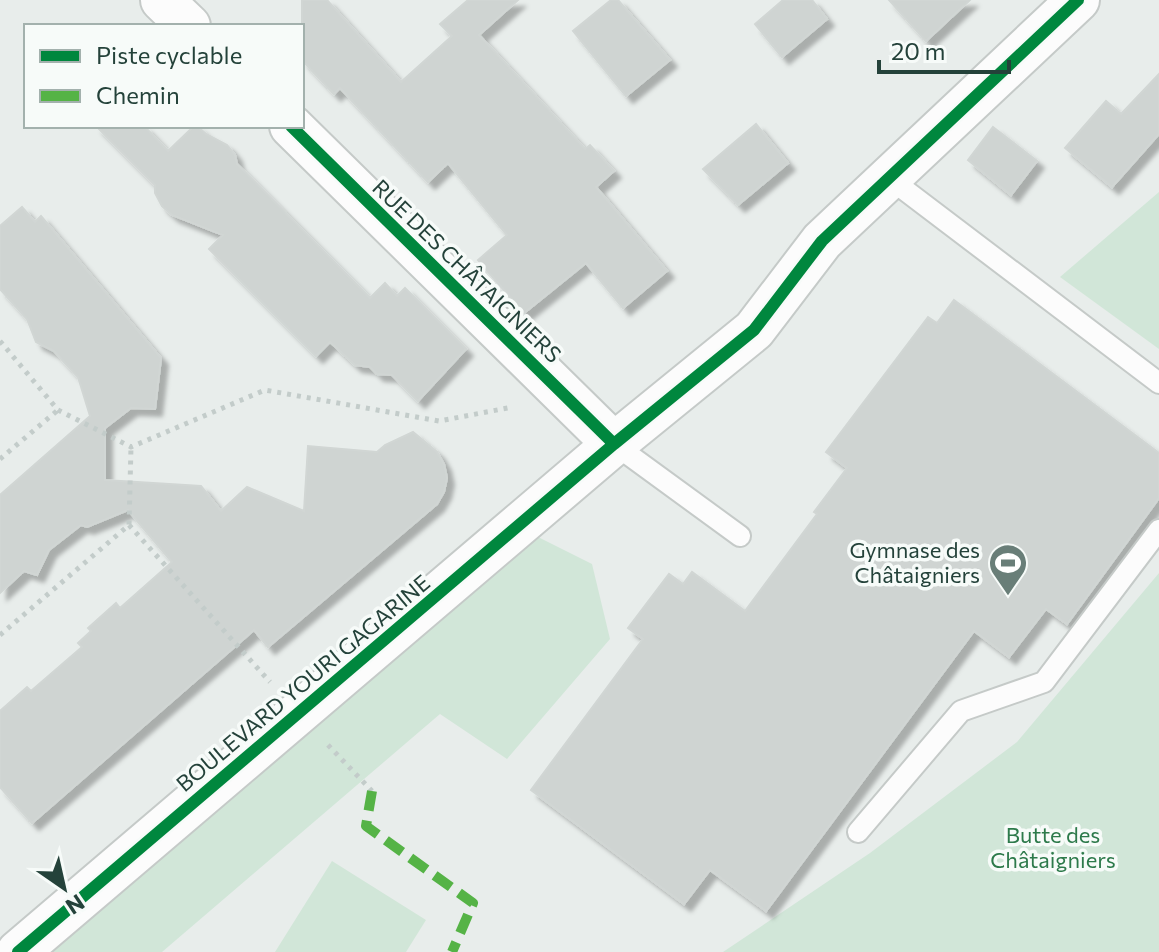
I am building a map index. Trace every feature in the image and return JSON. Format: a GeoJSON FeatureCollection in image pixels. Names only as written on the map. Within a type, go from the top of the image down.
{"type":"FeatureCollection","features":[{"type":"Feature","properties":{"kind":"street"},"geometry":{"type":"LineString","coordinates":[[162,0],[187,24]]}},
{"type":"Feature","properties":{"kind":"street","name":"BOULEVARD YOURI GAGARINE"},"geometry":{"type":"LineString","coordinates":[[18,952],[614,444],[754,330],[822,241],[1078,0]]}},
{"type":"Feature","properties":{"kind":"street","name":"RUE DES CHÂTAIGNIERS"},"geometry":{"type":"LineString","coordinates":[[293,128],[614,444]]}},
{"type":"Feature","properties":{"kind":"lane"},"geometry":{"type":"LineString","coordinates":[[889,178],[1159,383]]}},
{"type":"Feature","properties":{"kind":"lane"},"geometry":{"type":"LineString","coordinates":[[614,444],[740,536]]}},
{"type":"Feature","properties":{"kind":"lane"},"geometry":{"type":"LineString","coordinates":[[858,832],[961,711],[1044,682],[1159,530]]}},
{"type":"Feature","properties":{"kind":"path"},"geometry":{"type":"LineString","coordinates":[[0,341],[58,410],[131,447],[265,390],[439,421],[513,407]]}},
{"type":"Feature","properties":{"kind":"path"},"geometry":{"type":"LineString","coordinates":[[0,459],[58,410]]}},
{"type":"Feature","properties":{"kind":"path"},"geometry":{"type":"LineString","coordinates":[[131,447],[129,525],[372,791]]}},
{"type":"Feature","properties":{"kind":"path"},"geometry":{"type":"LineString","coordinates":[[0,635],[129,525]]}},
{"type":"Feature","properties":{"kind":"green space"},"geometry":{"type":"Polygon","coordinates":[[[1159,192],[1159,349],[1060,277],[1159,192]]]}},
{"type":"Feature","properties":{"kind":"green space"},"geometry":{"type":"Polygon","coordinates":[[[538,537],[592,564],[610,639],[507,759],[440,714],[162,952],[46,952],[538,537]]]}},
{"type":"Feature","properties":{"kind":"green space","name":"Butte des Châtaigniers"},"geometry":{"type":"Polygon","coordinates":[[[1159,573],[1159,952],[723,952],[870,853],[1017,742],[1159,573]]]}},
{"type":"Feature","properties":{"kind":"green space"},"geometry":{"type":"Polygon","coordinates":[[[332,861],[426,920],[406,952],[275,952],[332,861]]]}},
{"type":"Feature","properties":{"kind":"building"},"geometry":{"type":"Polygon","coordinates":[[[302,0],[327,0],[401,82],[452,36],[440,24],[468,0],[518,0],[479,35],[585,149],[590,145],[614,171],[596,187],[667,271],[623,308],[586,263],[524,313],[478,260],[507,235],[448,163],[428,182],[340,88],[334,94],[304,62],[302,0]]]}},
{"type":"Feature","properties":{"kind":"building"},"geometry":{"type":"Polygon","coordinates":[[[611,0],[618,0],[670,60],[626,96],[573,31],[611,0]]]}},
{"type":"Feature","properties":{"kind":"building"},"geometry":{"type":"Polygon","coordinates":[[[783,0],[812,0],[827,19],[782,57],[755,24],[783,0]]]}},
{"type":"Feature","properties":{"kind":"building"},"geometry":{"type":"Polygon","coordinates":[[[889,0],[970,0],[926,41],[889,0]]]}},
{"type":"Feature","properties":{"kind":"building"},"geometry":{"type":"Polygon","coordinates":[[[1159,74],[1159,134],[1112,187],[1065,148],[1106,101],[1121,114],[1159,74]]]}},
{"type":"Feature","properties":{"kind":"building"},"geometry":{"type":"Polygon","coordinates":[[[756,124],[788,163],[738,205],[703,169],[756,124]]]}},
{"type":"Feature","properties":{"kind":"building"},"geometry":{"type":"Polygon","coordinates":[[[993,127],[1037,161],[1011,195],[968,160],[993,127]]]}},
{"type":"Feature","properties":{"kind":"building"},"geometry":{"type":"Polygon","coordinates":[[[98,128],[146,128],[168,151],[192,128],[199,128],[227,145],[235,155],[237,164],[370,298],[385,283],[397,296],[405,288],[466,349],[418,401],[392,375],[377,374],[370,367],[355,365],[330,342],[316,356],[209,249],[223,235],[172,215],[162,206],[155,193],[155,185],[98,128]]]}},
{"type":"Feature","properties":{"kind":"building"},"geometry":{"type":"Polygon","coordinates":[[[22,207],[35,222],[41,216],[161,358],[155,409],[131,408],[105,428],[105,480],[201,486],[221,511],[247,487],[304,511],[308,446],[377,452],[413,432],[437,452],[447,478],[437,504],[268,647],[254,630],[32,823],[0,787],[0,711],[27,687],[31,691],[82,647],[78,643],[91,631],[88,628],[116,603],[120,608],[172,562],[128,510],[87,527],[81,525],[49,550],[37,575],[24,571],[0,593],[0,495],[90,416],[78,377],[54,351],[36,342],[27,319],[0,289],[0,226],[22,207]]]}},
{"type":"Feature","properties":{"kind":"building","name":"Gymnase des Châtaigniers"},"geometry":{"type":"Polygon","coordinates":[[[954,300],[1159,453],[1159,498],[1067,624],[1046,609],[1009,657],[974,631],[766,911],[710,870],[684,904],[531,790],[643,639],[628,628],[669,574],[683,584],[692,572],[745,611],[847,468],[826,452],[928,317],[937,323],[954,300]]]}},
{"type":"Feature","properties":{"kind":"marked path"},"geometry":{"type":"LineString","coordinates":[[372,791],[366,826],[473,903],[452,952]]}},
{"type":"Feature","properties":{"kind":"cycle path"},"geometry":{"type":"LineString","coordinates":[[18,952],[614,444],[754,330],[822,241],[1078,0]]}},
{"type":"Feature","properties":{"kind":"cycle path"},"geometry":{"type":"LineString","coordinates":[[293,128],[614,444]]}},
{"type":"Feature","properties":{"kind":"place","name":"Gymnase des Châtaigniers"},"geometry":{"type":"Point","coordinates":[1008,597]}}]}
